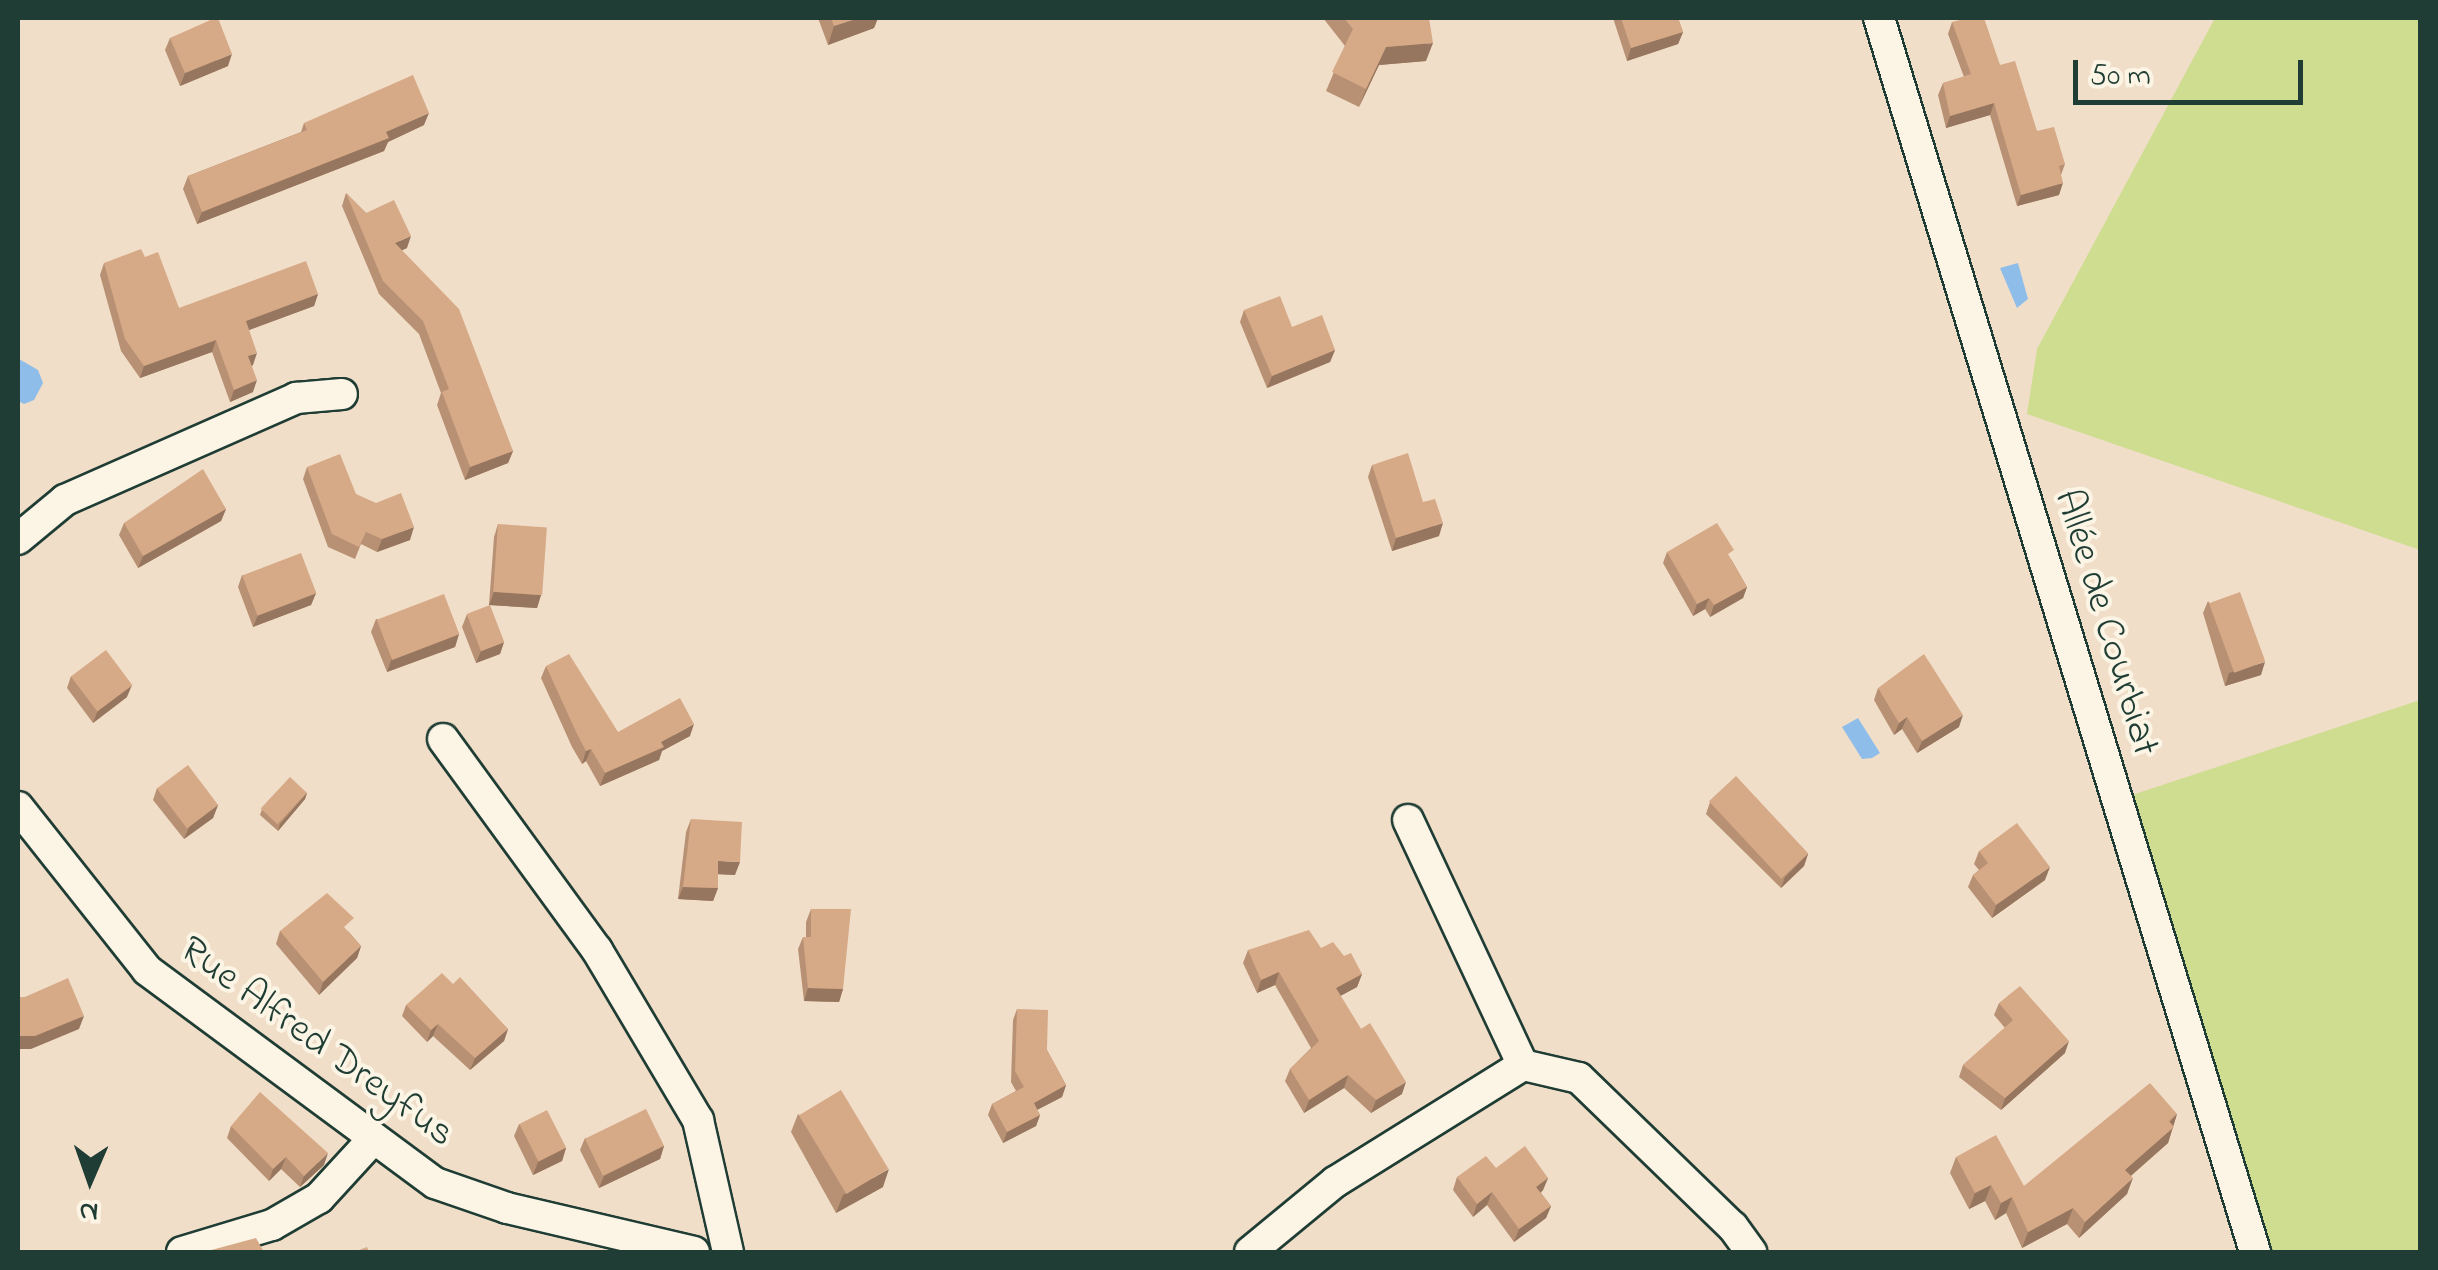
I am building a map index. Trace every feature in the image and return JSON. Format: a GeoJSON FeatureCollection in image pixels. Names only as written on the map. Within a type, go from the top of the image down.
{"type":"FeatureCollection","features":[{"type":"Feature","properties":{"kind":"street","name":"Allée de Courbiat"},"geometry":{"type":"LineString","coordinates":[[1879,18],[2254,1252]]}},
{"type":"Feature","properties":{"kind":"street"},"geometry":{"type":"LineString","coordinates":[[18,540],[65,500],[296,398],[342,394]]}},
{"type":"Feature","properties":{"kind":"street"},"geometry":{"type":"LineString","coordinates":[[444,740],[597,950],[698,1120],[728,1252]]}},
{"type":"Feature","properties":{"kind":"street","name":"Rue Alfred Dreyfus"},"geometry":{"type":"LineString","coordinates":[[18,807],[146,970],[435,1182],[507,1208],[694,1252]]}},
{"type":"Feature","properties":{"kind":"street"},"geometry":{"type":"LineString","coordinates":[[1408,820],[1523,1065]]}},
{"type":"Feature","properties":{"kind":"street"},"geometry":{"type":"LineString","coordinates":[[1250,1252],[1336,1182],[1523,1065],[1579,1078],[1733,1227],[1751,1252]]}},
{"type":"Feature","properties":{"kind":"street"},"geometry":{"type":"LineString","coordinates":[[182,1252],[272,1226],[318,1198],[374,1138]]}},
{"type":"Feature","properties":{"kind":"green space"},"geometry":{"type":"Polygon","coordinates":[[[2215,18],[2420,18],[2420,550],[2027,414],[2037,349],[2215,18]]]}},
{"type":"Feature","properties":{"kind":"green space"},"geometry":{"type":"Polygon","coordinates":[[[2420,700],[2420,1252],[2273,1252],[2132,795],[2420,700]]]}},
{"type":"Feature","properties":{"kind":"water"},"geometry":{"type":"Polygon","coordinates":[[[2018,263],[2028,299],[2017,308],[2000,268],[2018,263]]]}},
{"type":"Feature","properties":{"kind":"water"},"geometry":{"type":"Polygon","coordinates":[[[19,359],[38,370],[43,383],[34,400],[24,404],[18,401],[19,359]]]}},
{"type":"Feature","properties":{"kind":"water"},"geometry":{"type":"Polygon","coordinates":[[[1858,718],[1880,753],[1872,758],[1862,759],[1842,727],[1858,718]]]}},
{"type":"Feature","properties":{"kind":"building"},"geometry":{"type":"Polygon","coordinates":[[[215,18],[232,54],[185,73],[170,38],[215,18]]]}},
{"type":"Feature","properties":{"kind":"building"},"geometry":{"type":"Polygon","coordinates":[[[831,18],[859,18],[834,26],[831,18]]]}},
{"type":"Feature","properties":{"kind":"building"},"geometry":{"type":"Polygon","coordinates":[[[1344,18],[1429,18],[1433,43],[1386,47],[1366,89],[1332,72],[1353,29],[1344,18]]]}},
{"type":"Feature","properties":{"kind":"building"},"geometry":{"type":"Polygon","coordinates":[[[1621,18],[1678,18],[1683,32],[1631,48],[1621,18]]]}},
{"type":"Feature","properties":{"kind":"building"},"geometry":{"type":"Polygon","coordinates":[[[1984,18],[2000,65],[2015,61],[2037,131],[2054,127],[2065,164],[2059,166],[2063,183],[2021,195],[1994,103],[1950,116],[1943,83],[1971,74],[1952,22],[1984,18]]]}},
{"type":"Feature","properties":{"kind":"building"},"geometry":{"type":"Polygon","coordinates":[[[413,75],[429,113],[386,132],[389,138],[202,212],[188,176],[307,130],[304,123],[413,75]]]}},
{"type":"Feature","properties":{"kind":"building"},"geometry":{"type":"Polygon","coordinates":[[[346,193],[366,213],[394,200],[411,236],[395,243],[459,309],[513,451],[470,467],[442,392],[449,389],[423,321],[383,281],[346,193]]]}},
{"type":"Feature","properties":{"kind":"building"},"geometry":{"type":"Polygon","coordinates":[[[141,249],[145,257],[158,252],[179,308],[306,261],[318,294],[246,321],[257,353],[248,356],[257,380],[234,390],[216,340],[144,366],[125,339],[104,263],[141,249]]]}},
{"type":"Feature","properties":{"kind":"building"},"geometry":{"type":"Polygon","coordinates":[[[1280,296],[1292,327],[1322,315],[1335,350],[1272,376],[1244,310],[1280,296]]]}},
{"type":"Feature","properties":{"kind":"building"},"geometry":{"type":"Polygon","coordinates":[[[1408,453],[1423,502],[1435,499],[1443,523],[1396,538],[1372,465],[1408,453]]]}},
{"type":"Feature","properties":{"kind":"building"},"geometry":{"type":"Polygon","coordinates":[[[340,454],[356,494],[376,503],[401,493],[414,527],[382,539],[366,532],[359,547],[332,534],[307,467],[340,454]]]}},
{"type":"Feature","properties":{"kind":"building"},"geometry":{"type":"Polygon","coordinates":[[[203,469],[226,509],[143,556],[124,523],[203,469]]]}},
{"type":"Feature","properties":{"kind":"building"},"geometry":{"type":"Polygon","coordinates":[[[1717,523],[1734,550],[1728,554],[1747,587],[1714,605],[1709,598],[1697,604],[1667,552],[1717,523]]]}},
{"type":"Feature","properties":{"kind":"building"},"geometry":{"type":"Polygon","coordinates":[[[498,524],[547,527],[542,595],[493,592],[498,524]]]}},
{"type":"Feature","properties":{"kind":"building"},"geometry":{"type":"Polygon","coordinates":[[[301,553],[316,593],[258,616],[242,576],[301,553]]]}},
{"type":"Feature","properties":{"kind":"building"},"geometry":{"type":"Polygon","coordinates":[[[2240,592],[2265,662],[2234,673],[2209,603],[2240,592]]]}},
{"type":"Feature","properties":{"kind":"building"},"geometry":{"type":"Polygon","coordinates":[[[444,594],[459,634],[392,660],[377,620],[444,594]]]}},
{"type":"Feature","properties":{"kind":"building"},"geometry":{"type":"Polygon","coordinates":[[[490,605],[504,642],[481,651],[467,614],[490,605]]]}},
{"type":"Feature","properties":{"kind":"building"},"geometry":{"type":"Polygon","coordinates":[[[106,650],[132,685],[97,712],[71,676],[106,650]]]}},
{"type":"Feature","properties":{"kind":"building"},"geometry":{"type":"Polygon","coordinates":[[[569,654],[618,732],[680,698],[694,724],[661,742],[664,747],[605,773],[591,749],[586,751],[546,666],[569,654]]]}},
{"type":"Feature","properties":{"kind":"building"},"geometry":{"type":"Polygon","coordinates":[[[1924,654],[1963,715],[1922,741],[1907,717],[1899,723],[1878,688],[1924,654]]]}},
{"type":"Feature","properties":{"kind":"building"},"geometry":{"type":"Polygon","coordinates":[[[188,765],[218,805],[187,828],[157,788],[188,765]]]}},
{"type":"Feature","properties":{"kind":"building"},"geometry":{"type":"Polygon","coordinates":[[[1736,776],[1808,854],[1781,879],[1709,801],[1736,776]]]}},
{"type":"Feature","properties":{"kind":"building"},"geometry":{"type":"Polygon","coordinates":[[[290,777],[307,793],[277,824],[261,808],[290,777]]]}},
{"type":"Feature","properties":{"kind":"building"},"geometry":{"type":"Polygon","coordinates":[[[691,819],[742,822],[740,862],[718,861],[718,888],[683,887],[691,819]]]}},
{"type":"Feature","properties":{"kind":"building"},"geometry":{"type":"Polygon","coordinates":[[[2017,823],[2050,867],[1996,905],[1973,875],[1988,863],[1979,851],[2017,823]]]}},
{"type":"Feature","properties":{"kind":"building"},"geometry":{"type":"Polygon","coordinates":[[[327,893],[354,918],[344,927],[361,946],[323,982],[280,931],[327,893]]]}},
{"type":"Feature","properties":{"kind":"building"},"geometry":{"type":"Polygon","coordinates":[[[811,909],[851,909],[843,989],[808,988],[803,937],[811,937],[811,909]]]}},
{"type":"Feature","properties":{"kind":"building"},"geometry":{"type":"Polygon","coordinates":[[[1309,930],[1321,948],[1333,942],[1344,956],[1351,953],[1362,974],[1336,988],[1361,1029],[1370,1023],[1406,1082],[1376,1100],[1348,1075],[1309,1100],[1290,1069],[1319,1041],[1279,972],[1261,980],[1248,950],[1309,930]]]}},
{"type":"Feature","properties":{"kind":"building"},"geometry":{"type":"Polygon","coordinates":[[[442,973],[453,984],[460,977],[508,1029],[475,1058],[438,1024],[431,1030],[406,1005],[442,973]]]}},
{"type":"Feature","properties":{"kind":"building"},"geometry":{"type":"Polygon","coordinates":[[[68,978],[84,1016],[35,1036],[18,1036],[18,997],[68,978]]]}},
{"type":"Feature","properties":{"kind":"building"},"geometry":{"type":"Polygon","coordinates":[[[2020,986],[2069,1041],[2005,1098],[1963,1065],[2013,1020],[1999,1003],[2020,986]]]}},
{"type":"Feature","properties":{"kind":"building"},"geometry":{"type":"Polygon","coordinates":[[[1017,1009],[1048,1010],[1047,1050],[1066,1085],[1034,1103],[1040,1115],[1007,1132],[992,1104],[1024,1087],[1015,1071],[1017,1009]]]}},
{"type":"Feature","properties":{"kind":"building"},"geometry":{"type":"Polygon","coordinates":[[[2150,1083],[2177,1114],[2169,1121],[2174,1127],[2125,1170],[2133,1178],[2085,1222],[2073,1208],[2028,1232],[2012,1197],[2001,1203],[1991,1185],[1975,1193],[1956,1157],[1996,1135],[2024,1186],[2150,1083]]]}},
{"type":"Feature","properties":{"kind":"building"},"geometry":{"type":"Polygon","coordinates":[[[841,1090],[888,1169],[846,1194],[799,1115],[841,1090]]]}},
{"type":"Feature","properties":{"kind":"building"},"geometry":{"type":"Polygon","coordinates":[[[260,1092],[328,1153],[304,1176],[286,1157],[273,1169],[231,1126],[260,1092]]]}},
{"type":"Feature","properties":{"kind":"building"},"geometry":{"type":"Polygon","coordinates":[[[646,1109],[664,1146],[603,1176],[585,1139],[646,1109]]]}},
{"type":"Feature","properties":{"kind":"building"},"geometry":{"type":"Polygon","coordinates":[[[547,1110],[566,1147],[538,1161],[519,1124],[547,1110]]]}},
{"type":"Feature","properties":{"kind":"building"},"geometry":{"type":"Polygon","coordinates":[[[1525,1146],[1548,1178],[1536,1187],[1551,1206],[1519,1229],[1492,1192],[1477,1204],[1457,1177],[1486,1156],[1496,1168],[1525,1146]]]}},
{"type":"Feature","properties":{"kind":"building"},"geometry":{"type":"Polygon","coordinates":[[[256,1238],[264,1252],[204,1252],[256,1238]]]}}]}
